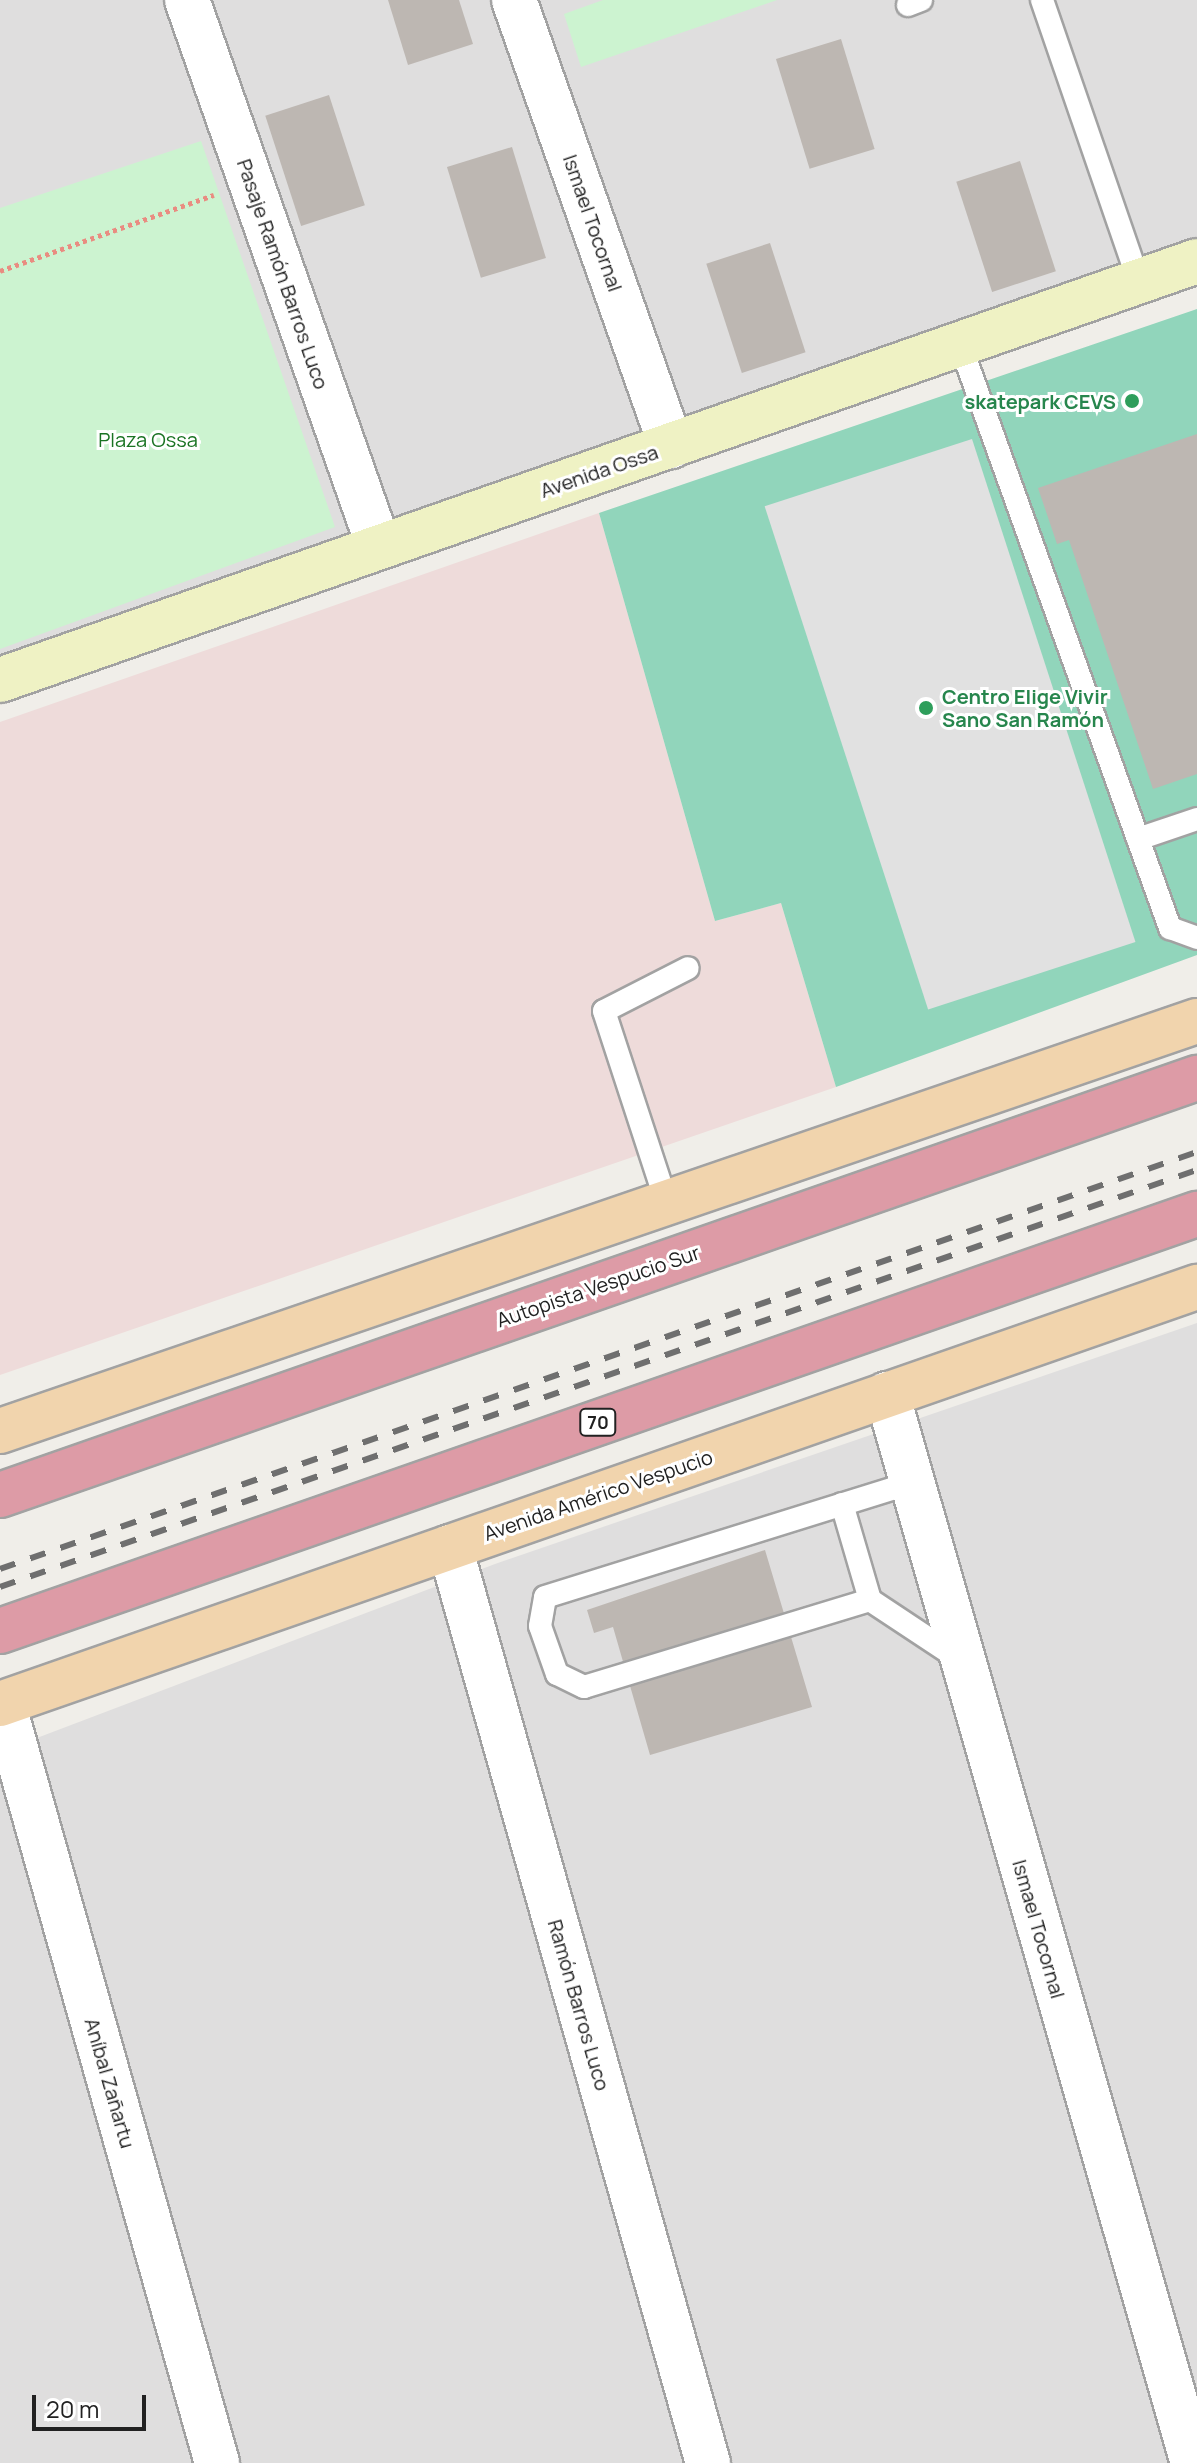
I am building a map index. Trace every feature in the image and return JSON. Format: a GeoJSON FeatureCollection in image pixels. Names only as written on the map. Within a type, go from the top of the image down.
{"type":"FeatureCollection","features":[{"type":"Feature","properties":{"kind":"highway","name":"Autopista Vespucio Sur"},"geometry":{"type":"LineString","coordinates":[[0,1495],[1197,1078]]}},
{"type":"Feature","properties":{"kind":"highway","name":"70"},"geometry":{"type":"LineString","coordinates":[[0,1631],[1197,1214]]}},
{"type":"Feature","properties":{"kind":"main road"},"geometry":{"type":"LineString","coordinates":[[0,1431],[668,1207],[1197,1021]]}},
{"type":"Feature","properties":{"kind":"main road","name":"Avenida Américo Vespucio"},"geometry":{"type":"LineString","coordinates":[[1,1704],[1197,1287]]}},
{"type":"Feature","properties":{"kind":"street","name":"Pasaje Ramón Barros Luco"},"geometry":{"type":"LineString","coordinates":[[187,0],[379,547]]}},
{"type":"Feature","properties":{"kind":"street","name":"Ismael Tocornal"},"geometry":{"type":"LineString","coordinates":[[521,2],[671,446]]}},
{"type":"Feature","properties":{"kind":"street","name":"Avenida Ossa"},"geometry":{"type":"LineString","coordinates":[[0,680],[1197,261]]}},
{"type":"Feature","properties":{"kind":"street","name":"Ismael Tocornal"},"geometry":{"type":"LineString","coordinates":[[887,1394],[1193,2463]]}},
{"type":"Feature","properties":{"kind":"street","name":"Ramón Barros Luco"},"geometry":{"type":"LineString","coordinates":[[450,1547],[708,2463]]}},
{"type":"Feature","properties":{"kind":"street","name":"Aníbal Zañartu"},"geometry":{"type":"LineString","coordinates":[[1,1704],[217,2463]]}},
{"type":"Feature","properties":{"kind":"lane"},"geometry":{"type":"LineString","coordinates":[[1042,0],[1139,281]]}},
{"type":"Feature","properties":{"kind":"lane"},"geometry":{"type":"LineString","coordinates":[[960,344],[1170,928],[1197,938]]}},
{"type":"Feature","properties":{"kind":"lane"},"geometry":{"type":"LineString","coordinates":[[1138,839],[1197,819]]}},
{"type":"Feature","properties":{"kind":"lane"},"geometry":{"type":"LineString","coordinates":[[668,1207],[604,1011],[688,968]]}},
{"type":"Feature","properties":{"kind":"lane"},"geometry":{"type":"LineString","coordinates":[[870,1600],[584,1687],[557,1674],[540,1626],[545,1597],[912,1483]]}},
{"type":"Feature","properties":{"kind":"lane"},"geometry":{"type":"LineString","coordinates":[[842,1504],[870,1600],[961,1660]]}},
{"type":"Feature","properties":{"kind":"path"},"geometry":{"type":"LineString","coordinates":[[0,271],[251,182]]}},
{"type":"Feature","properties":{"kind":"shaded area"},"geometry":{"type":"Polygon","coordinates":[[[0,0],[1197,0],[1197,244],[0,670],[0,0]]]}},
{"type":"Feature","properties":{"kind":"shaded area"},"geometry":{"type":"Polygon","coordinates":[[[972,439],[1135,942],[928,1009],[765,506],[972,439]]]}},
{"type":"Feature","properties":{"kind":"shaded area"},"geometry":{"type":"Polygon","coordinates":[[[599,513],[715,921],[781,903],[836,1087],[0,1375],[0,722],[599,513]]]}},
{"type":"Feature","properties":{"kind":"shaded area"},"geometry":{"type":"Polygon","coordinates":[[[1197,1323],[1197,2463],[0,2463],[0,1752],[495,1564],[1197,1323]]]}},
{"type":"Feature","properties":{"kind":"green space"},"geometry":{"type":"Polygon","coordinates":[[[603,0],[777,0],[581,67],[564,14],[603,0]]]}},
{"type":"Feature","properties":{"kind":"green space","name":"Plaza Ossa"},"geometry":{"type":"Polygon","coordinates":[[[201,141],[335,527],[0,649],[0,208],[201,141]]]}},
{"type":"Feature","properties":{"kind":"green space","name":"Centro Elige Vivir Sano San Ramón"},"geometry":{"type":"Polygon","coordinates":[[[1197,309],[1197,955],[836,1087],[781,903],[715,921],[599,513],[1197,309]]]}},
{"type":"Feature","properties":{"kind":"building"},"geometry":{"type":"Polygon","coordinates":[[[388,0],[459,0],[473,44],[408,65],[388,0]]]}},
{"type":"Feature","properties":{"kind":"building"},"geometry":{"type":"Polygon","coordinates":[[[841,39],[875,149],[810,169],[776,59],[841,39]]]}},
{"type":"Feature","properties":{"kind":"building"},"geometry":{"type":"Polygon","coordinates":[[[329,95],[365,205],[301,226],[265,116],[329,95]]]}},
{"type":"Feature","properties":{"kind":"building"},"geometry":{"type":"Polygon","coordinates":[[[512,147],[546,258],[481,278],[447,167],[512,147]]]}},
{"type":"Feature","properties":{"kind":"building"},"geometry":{"type":"Polygon","coordinates":[[[1020,161],[1056,271],[992,292],[956,182],[1020,161]]]}},
{"type":"Feature","properties":{"kind":"building"},"geometry":{"type":"Polygon","coordinates":[[[770,243],[806,352],[742,373],[706,264],[770,243]]]}},
{"type":"Feature","properties":{"kind":"building"},"geometry":{"type":"Polygon","coordinates":[[[1197,434],[1197,774],[1153,789],[1069,540],[1057,544],[1038,488],[1197,434]]]}},
{"type":"Feature","properties":{"kind":"building"},"geometry":{"type":"Polygon","coordinates":[[[765,1550],[812,1707],[650,1755],[613,1627],[594,1633],[587,1610],[765,1550]]]}},
{"type":"Feature","properties":{"kind":"railway"},"geometry":{"type":"LineString","coordinates":[[0,1569],[1197,1152]]}},
{"type":"Feature","properties":{"kind":"railway"},"geometry":{"type":"LineString","coordinates":[[0,1587],[1197,1170]]}},
{"type":"Feature","properties":{"kind":"place","name":"skatepark CEVS"},"geometry":{"type":"Point","coordinates":[1132,401]}},
{"type":"Feature","properties":{"kind":"place","name":"Centro Elige Vivir Sano San Ramón"},"geometry":{"type":"Point","coordinates":[926,708]}}]}
